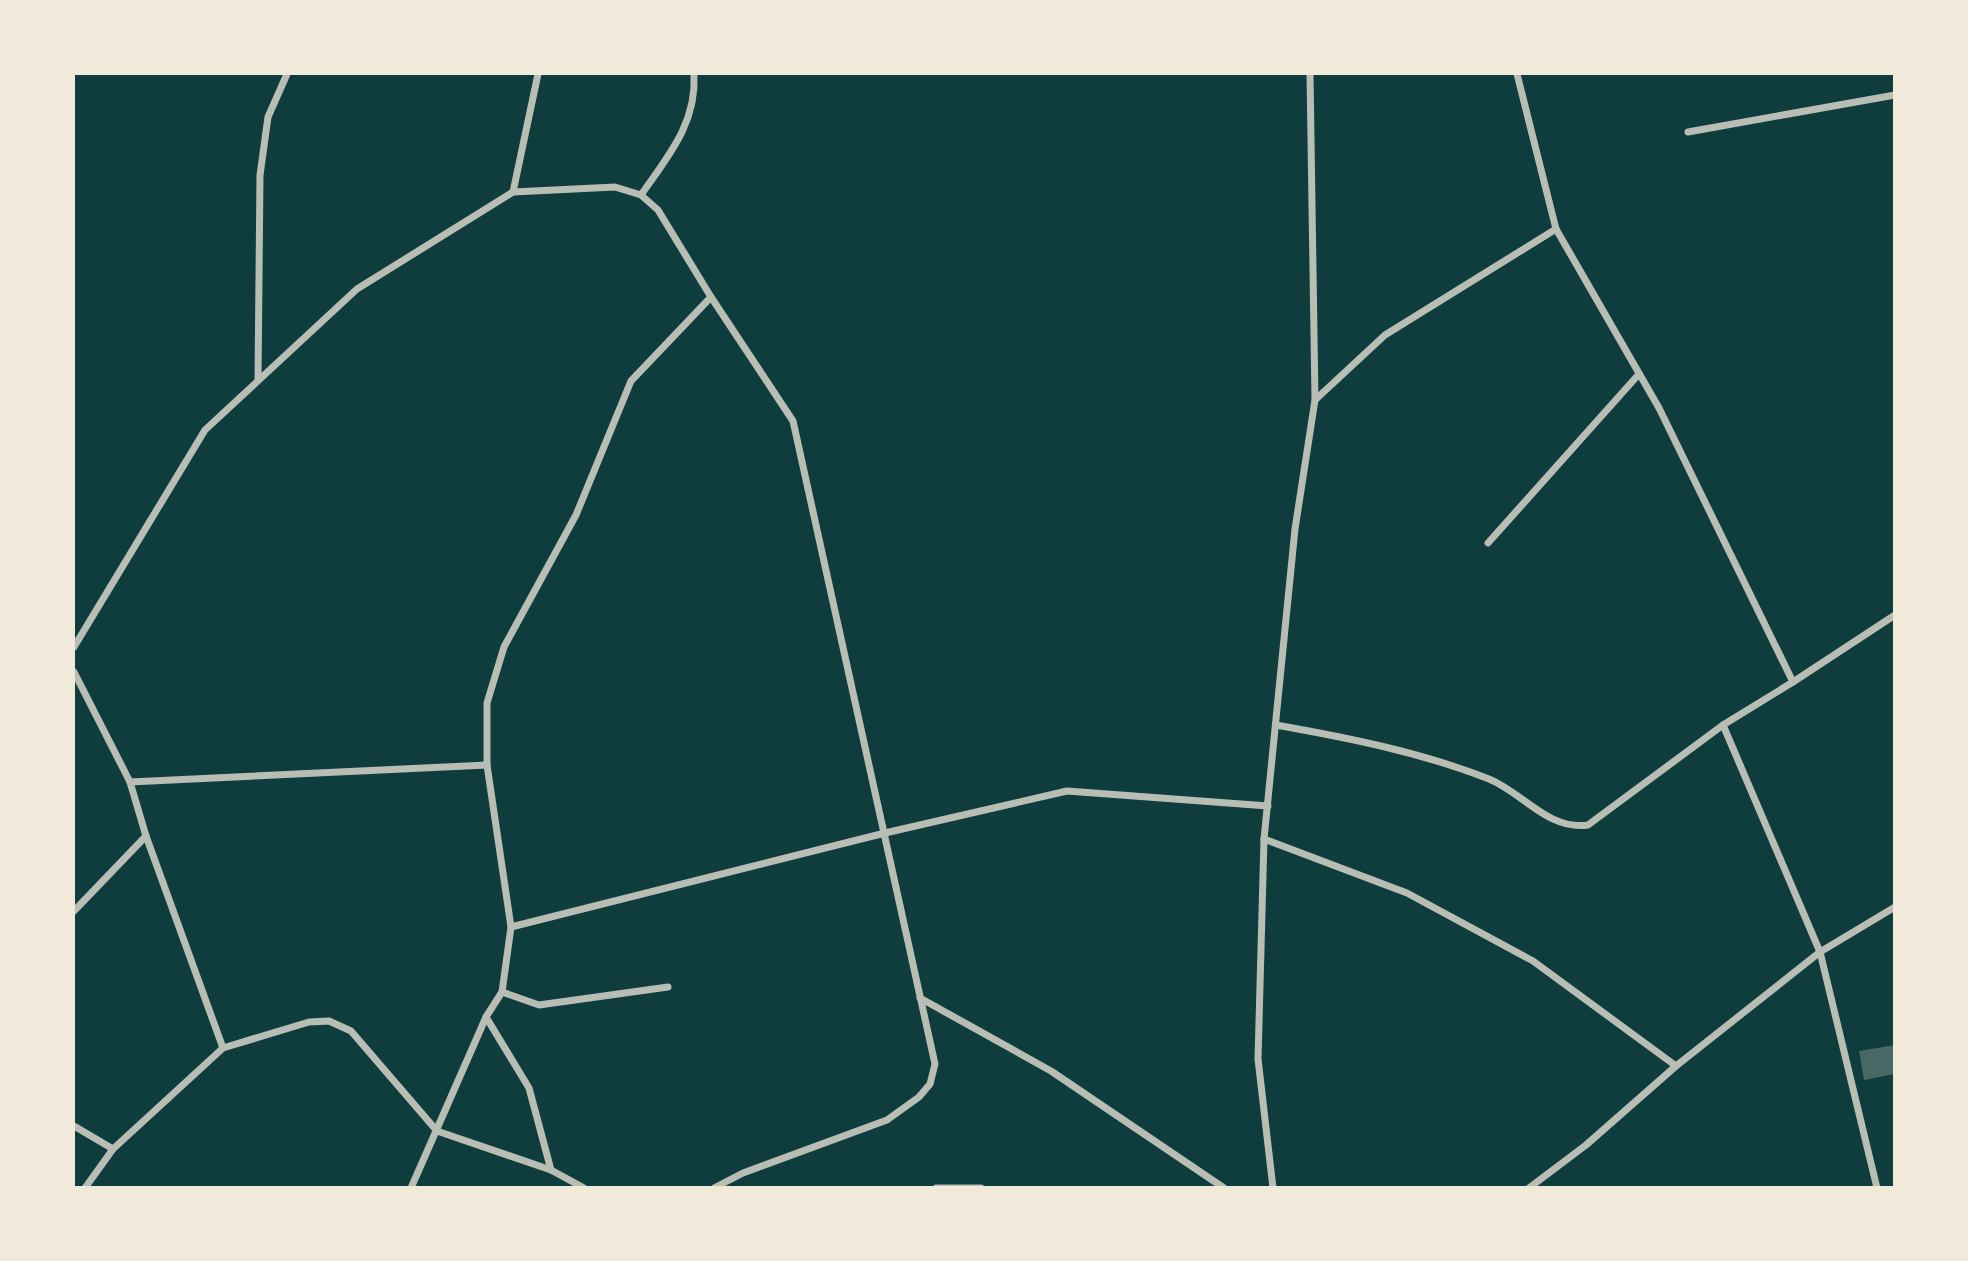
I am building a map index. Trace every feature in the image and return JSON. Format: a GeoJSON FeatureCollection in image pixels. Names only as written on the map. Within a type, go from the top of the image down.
{"type":"FeatureCollection","features":[{"type":"Feature","properties":{"kind":"street"},"geometry":{"type":"LineString","coordinates":[[258,380],[260,175],[268,117],[288,74]]}},
{"type":"Feature","properties":{"kind":"street"},"geometry":{"type":"LineString","coordinates":[[513,192],[538,74]]}},
{"type":"Feature","properties":{"kind":"street"},"geometry":{"type":"LineString","coordinates":[[640,195],[686,128],[695,97],[694,74]]}},
{"type":"Feature","properties":{"kind":"street"},"geometry":{"type":"LineString","coordinates":[[1273,1188],[1258,1059],[1264,839],[1295,529],[1315,400],[1310,74]]}},
{"type":"Feature","properties":{"kind":"street"},"geometry":{"type":"LineString","coordinates":[[1517,74],[1556,229],[1659,408],[1793,682]]}},
{"type":"Feature","properties":{"kind":"street"},"geometry":{"type":"LineString","coordinates":[[1688,132],[1895,95]]}},
{"type":"Feature","properties":{"kind":"street"},"geometry":{"type":"LineString","coordinates":[[74,648],[205,430],[357,289],[513,192],[615,187],[640,195],[658,210],[710,297],[793,421],[935,1064],[930,1084],[919,1097],[887,1120],[743,1173],[714,1188]]}},
{"type":"Feature","properties":{"kind":"street"},"geometry":{"type":"LineString","coordinates":[[1315,400],[1385,335],[1556,229]]}},
{"type":"Feature","properties":{"kind":"street"},"geometry":{"type":"LineString","coordinates":[[411,1188],[486,1017],[502,992],[511,927],[487,765],[487,703],[504,647],[576,515],[622,396],[631,381],[710,297]]}},
{"type":"Feature","properties":{"kind":"street"},"geometry":{"type":"LineString","coordinates":[[1488,543],[1639,374]]}},
{"type":"Feature","properties":{"kind":"street"},"geometry":{"type":"LineString","coordinates":[[1276,725],[1381,744],[1491,780],[1558,821],[1574,827],[1588,825],[1723,725],[1895,615]]}},
{"type":"Feature","properties":{"kind":"street"},"geometry":{"type":"LineString","coordinates":[[74,672],[130,782],[146,836],[223,1048]]}},
{"type":"Feature","properties":{"kind":"street"},"geometry":{"type":"LineString","coordinates":[[1723,725],[1820,952],[1877,1188]]}},
{"type":"Feature","properties":{"kind":"street"},"geometry":{"type":"LineString","coordinates":[[130,782],[487,765]]}},
{"type":"Feature","properties":{"kind":"street"},"geometry":{"type":"LineString","coordinates":[[511,927],[884,833],[1067,791],[1268,806]]}},
{"type":"Feature","properties":{"kind":"street"},"geometry":{"type":"LineString","coordinates":[[74,911],[146,836]]}},
{"type":"Feature","properties":{"kind":"street"},"geometry":{"type":"LineString","coordinates":[[1264,839],[1407,892],[1533,961],[1676,1066]]}},
{"type":"Feature","properties":{"kind":"street"},"geometry":{"type":"LineString","coordinates":[[1529,1188],[1586,1145],[1676,1066],[1820,952],[1895,907]]}},
{"type":"Feature","properties":{"kind":"street"},"geometry":{"type":"LineString","coordinates":[[502,992],[539,1005],[668,987]]}},
{"type":"Feature","properties":{"kind":"street"},"geometry":{"type":"LineString","coordinates":[[920,998],[1051,1071],[1224,1188]]}},
{"type":"Feature","properties":{"kind":"street"},"geometry":{"type":"LineString","coordinates":[[486,1017],[528,1088],[551,1170]]}},
{"type":"Feature","properties":{"kind":"street"},"geometry":{"type":"LineString","coordinates":[[95,1188],[86,1185],[113,1149],[223,1048],[309,1022],[329,1021],[351,1031],[437,1131],[551,1170],[584,1188]]}},
{"type":"Feature","properties":{"kind":"street"},"geometry":{"type":"LineString","coordinates":[[74,1126],[113,1149]]}},
{"type":"Feature","properties":{"kind":"street"},"geometry":{"type":"LineString","coordinates":[[936,1188],[981,1188]]}},
{"type":"Feature","properties":{"kind":"building"},"geometry":{"type":"Polygon","coordinates":[[[1895,1045],[1895,1074],[1864,1080],[1859,1051],[1895,1045]]]}}]}
